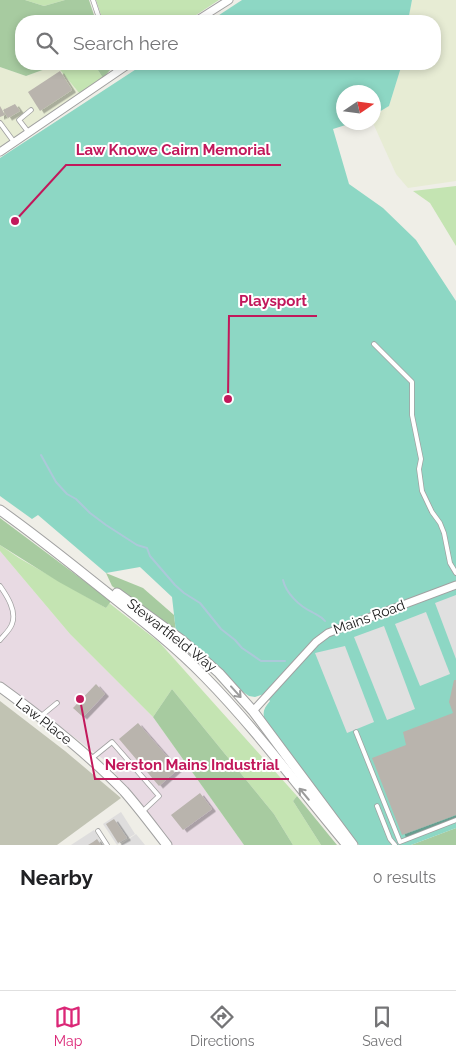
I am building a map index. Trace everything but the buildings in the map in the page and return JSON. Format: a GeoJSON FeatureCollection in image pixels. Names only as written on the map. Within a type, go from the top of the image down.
{"type":"FeatureCollection","features":[{"type":"Feature","properties":{"kind":"street"},"geometry":{"type":"LineString","coordinates":[[205,15],[229,0]]}},
{"type":"Feature","properties":{"kind":"street"},"geometry":{"type":"LineString","coordinates":[[0,152],[119,70]]}},
{"type":"Feature","properties":{"kind":"street","name":"Stewartfield Way"},"geometry":{"type":"LineString","coordinates":[[0,510],[183,641],[219,673],[253,710],[354,845]]}},
{"type":"Feature","properties":{"kind":"street","name":"Stewartfield Way"},"geometry":{"type":"LineString","coordinates":[[67,559],[173,645],[205,676],[347,845]]}},
{"type":"Feature","properties":{"kind":"street","name":"Mains Road"},"geometry":{"type":"LineString","coordinates":[[253,710],[316,642],[328,633],[456,585]]}},
{"type":"Feature","properties":{"kind":"street","name":"Law Place"},"geometry":{"type":"LineString","coordinates":[[0,687],[91,759],[142,812],[167,845]]}},
{"type":"Feature","properties":{"kind":"lane"},"geometry":{"type":"LineString","coordinates":[[93,0],[98,15]]}},
{"type":"Feature","properties":{"kind":"lane"},"geometry":{"type":"LineString","coordinates":[[29,133],[19,120],[31,110]]}},
{"type":"Feature","properties":{"kind":"lane"},"geometry":{"type":"LineString","coordinates":[[0,123],[14,142]]}},
{"type":"Feature","properties":{"kind":"lane"},"geometry":{"type":"LineString","coordinates":[[374,344],[412,382],[412,415],[421,459],[419,469],[422,491],[432,512],[440,522],[450,563],[456,572]]}},
{"type":"Feature","properties":{"kind":"lane"},"geometry":{"type":"LineString","coordinates":[[0,586],[10,603],[13,620],[12,626],[0,640]]}},
{"type":"Feature","properties":{"kind":"lane"},"geometry":{"type":"LineString","coordinates":[[40,717],[56,703]]}},
{"type":"Feature","properties":{"kind":"lane"},"geometry":{"type":"LineString","coordinates":[[356,732],[401,843],[456,820]]}},
{"type":"Feature","properties":{"kind":"lane"},"geometry":{"type":"LineString","coordinates":[[91,759],[112,742],[159,796],[142,812]]}},
{"type":"Feature","properties":{"kind":"lane"},"geometry":{"type":"LineString","coordinates":[[377,806],[390,839],[395,845]]}},
{"type":"Feature","properties":{"kind":"lane"},"geometry":{"type":"LineString","coordinates":[[98,831],[107,845]]}},
{"type":"Feature","properties":{"kind":"shaded area"},"geometry":{"type":"Polygon","coordinates":[[[412,0],[456,0],[456,181],[408,188],[396,174],[376,130],[381,130],[381,111],[389,106],[400,70],[441,70],[441,15],[409,15],[412,0]]]}},
{"type":"Feature","properties":{"kind":"shaded area"},"geometry":{"type":"Polygon","coordinates":[[[0,67],[26,76],[42,70],[60,70],[80,94],[0,148],[0,67]]]}},
{"type":"Feature","properties":{"kind":"shaded area"},"geometry":{"type":"Polygon","coordinates":[[[0,551],[70,634],[153,717],[244,845],[169,845],[107,762],[0,681],[0,551]]]}},
{"type":"Feature","properties":{"kind":"shaded area"},"geometry":{"type":"Polygon","coordinates":[[[456,595],[456,659],[435,603],[456,595]]]}},
{"type":"Feature","properties":{"kind":"shaded area"},"geometry":{"type":"Polygon","coordinates":[[[426,612],[450,674],[420,686],[395,624],[426,612]]]}},
{"type":"Feature","properties":{"kind":"shaded area"},"geometry":{"type":"Polygon","coordinates":[[[384,626],[415,709],[387,720],[354,637],[384,626]]]}},
{"type":"Feature","properties":{"kind":"shaded area"},"geometry":{"type":"Polygon","coordinates":[[[345,646],[374,722],[347,733],[315,653],[345,646]]]}},
{"type":"Feature","properties":{"kind":"shaded area"},"geometry":{"type":"Polygon","coordinates":[[[0,701],[65,751],[121,798],[57,845],[0,845],[0,701]]]}},
{"type":"Feature","properties":{"kind":"shaded area"},"geometry":{"type":"Polygon","coordinates":[[[121,812],[135,834],[117,845],[103,824],[121,812]]]}},
{"type":"Feature","properties":{"kind":"shaded area"},"geometry":{"type":"Polygon","coordinates":[[[94,830],[103,845],[71,845],[94,830]]]}},
{"type":"Feature","properties":{"kind":"shaded area"},"geometry":{"type":"Polygon","coordinates":[[[136,834],[145,845],[120,845],[136,834]]]}},
{"type":"Feature","properties":{"kind":"green space"},"geometry":{"type":"Polygon","coordinates":[[[0,0],[25,0],[44,6],[65,0],[89,0],[94,15],[15,15],[15,70],[42,70],[26,76],[0,67],[0,0]]]}},
{"type":"Feature","properties":{"kind":"green space"},"geometry":{"type":"Polygon","coordinates":[[[25,0],[65,0],[44,6],[25,0]]]}},
{"type":"Feature","properties":{"kind":"green space"},"geometry":{"type":"Polygon","coordinates":[[[96,0],[219,0],[196,15],[101,15],[96,0]]]}},
{"type":"Feature","properties":{"kind":"green space"},"geometry":{"type":"Polygon","coordinates":[[[242,0],[412,0],[409,15],[219,15],[242,0]]]}},
{"type":"Feature","properties":{"kind":"green space"},"geometry":{"type":"Polygon","coordinates":[[[60,70],[98,70],[103,78],[80,94],[60,70]]]}},
{"type":"Feature","properties":{"kind":"green space"},"geometry":{"type":"Polygon","coordinates":[[[98,70],[110,70],[103,78],[98,70]]]}},
{"type":"Feature","properties":{"kind":"green space"},"geometry":{"type":"Polygon","coordinates":[[[135,70],[400,70],[389,106],[381,111],[381,85],[336,85],[336,128],[333,129],[349,184],[383,208],[416,240],[456,301],[456,828],[411,845],[359,845],[265,720],[264,710],[270,701],[264,694],[255,697],[243,692],[222,670],[176,632],[172,597],[140,567],[106,573],[38,515],[32,519],[0,496],[0,158],[135,70]]]}},
{"type":"Feature","properties":{"kind":"green space"},"geometry":{"type":"Polygon","coordinates":[[[456,186],[456,246],[430,203],[413,191],[456,186]]]}},
{"type":"Feature","properties":{"kind":"green space"},"geometry":{"type":"Polygon","coordinates":[[[0,518],[111,601],[106,608],[59,582],[0,545],[0,518]]]}},
{"type":"Feature","properties":{"kind":"green space"},"geometry":{"type":"Polygon","coordinates":[[[0,545],[106,608],[109,603],[159,642],[297,796],[293,801],[321,845],[293,845],[274,814],[172,689],[153,717],[70,634],[0,551],[0,545]]]}},
{"type":"Feature","properties":{"kind":"green space"},"geometry":{"type":"Polygon","coordinates":[[[106,573],[143,588],[174,615],[176,632],[112,586],[106,573]]]}},
{"type":"Feature","properties":{"kind":"green space"},"geometry":{"type":"Polygon","coordinates":[[[172,689],[274,814],[293,845],[244,845],[153,717],[172,689]]]}},
{"type":"Feature","properties":{"kind":"green space"},"geometry":{"type":"Polygon","coordinates":[[[297,796],[337,845],[321,845],[293,801],[297,796]]]}},
{"type":"Feature","properties":{"kind":"green space"},"geometry":{"type":"Polygon","coordinates":[[[456,828],[456,845],[411,845],[456,828]]]}},
{"type":"Feature","properties":{"kind":"waterway"},"geometry":{"type":"LineString","coordinates":[[41,455],[56,482],[67,494],[76,499],[106,525],[137,545],[147,548],[150,556],[175,585],[200,603],[221,629],[242,648],[261,661],[285,661]]}},
{"type":"Feature","properties":{"kind":"waterway"},"geometry":{"type":"LineString","coordinates":[[283,580],[287,590],[294,599],[325,621]]}},
{"type":"Feature","properties":{"kind":"place","name":"Law Knowe Cairn Memorial"},"geometry":{"type":"Point","coordinates":[15,221]}},
{"type":"Feature","properties":{"kind":"place","name":"Playsport"},"geometry":{"type":"Point","coordinates":[228,399]}},
{"type":"Feature","properties":{"kind":"place","name":"Nerston Mains Industrial"},"geometry":{"type":"Point","coordinates":[80,699]}}]}
